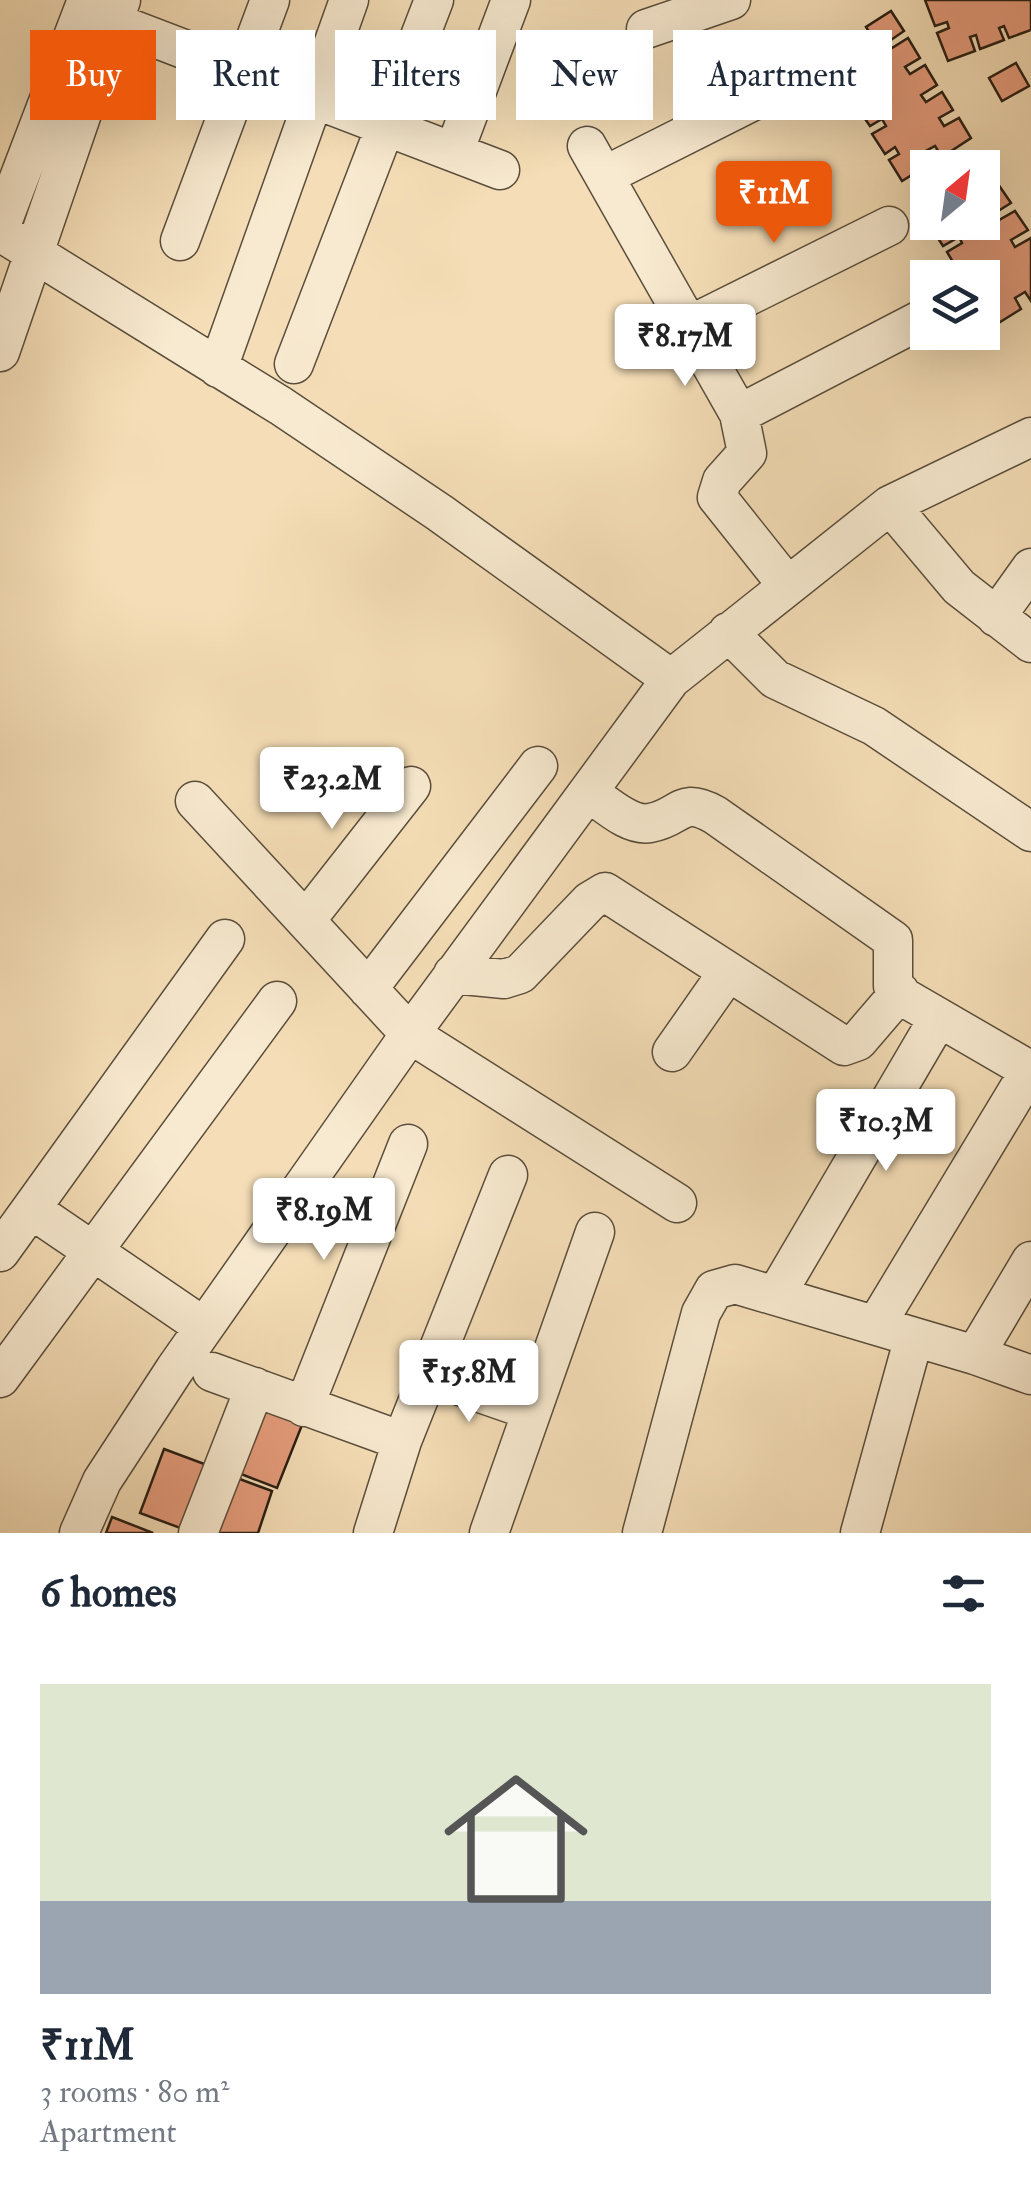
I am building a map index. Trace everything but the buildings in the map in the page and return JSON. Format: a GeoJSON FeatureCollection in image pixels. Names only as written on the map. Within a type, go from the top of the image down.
{"type":"FeatureCollection","features":[{"type":"Feature","properties":{"kind":"street"},"geometry":{"type":"LineString","coordinates":[[259,30],[270,0]]}},
{"type":"Feature","properties":{"kind":"street"},"geometry":{"type":"LineString","coordinates":[[315,94],[350,0]]}},
{"type":"Feature","properties":{"kind":"street"},"geometry":{"type":"LineString","coordinates":[[294,364],[434,0]]}},
{"type":"Feature","properties":{"kind":"street"},"geometry":{"type":"LineString","coordinates":[[454,152],[511,0]]}},
{"type":"Feature","properties":{"kind":"street"},"geometry":{"type":"LineString","coordinates":[[646,30],[731,0]]}},
{"type":"Feature","properties":{"kind":"street"},"geometry":{"type":"LineString","coordinates":[[0,352],[10,237],[107,7],[176,40]]}},
{"type":"Feature","properties":{"kind":"street"},"geometry":{"type":"LineString","coordinates":[[315,100],[500,170]]}},
{"type":"Feature","properties":{"kind":"street"},"geometry":{"type":"LineString","coordinates":[[180,242],[225,120]]}},
{"type":"Feature","properties":{"kind":"street"},"geometry":{"type":"LineString","coordinates":[[218,368],[306,120]]}},
{"type":"Feature","properties":{"kind":"street"},"geometry":{"type":"LineString","coordinates":[[696,120],[596,161],[738,414],[747,453],[722,480],[717,497],[786,584]]}},
{"type":"Feature","properties":{"kind":"street"},"geometry":{"type":"LineString","coordinates":[[688,326],[890,226]]}},
{"type":"Feature","properties":{"kind":"street"},"geometry":{"type":"LineString","coordinates":[[10,237],[440,513],[671,679]]}},
{"type":"Feature","properties":{"kind":"street"},"geometry":{"type":"LineString","coordinates":[[738,414],[910,325]]}},
{"type":"Feature","properties":{"kind":"street"},"geometry":{"type":"LineString","coordinates":[[80,1533],[102,1481],[204,1327],[453,974],[671,679],[890,505],[1031,437]]}},
{"type":"Feature","properties":{"kind":"street"},"geometry":{"type":"LineString","coordinates":[[890,505],[958,587],[1031,643]]}},
{"type":"Feature","properties":{"kind":"street"},"geometry":{"type":"LineString","coordinates":[[996,617],[1031,568]]}},
{"type":"Feature","properties":{"kind":"street"},"geometry":{"type":"LineString","coordinates":[[728,632],[776,680],[874,726],[1031,832]]}},
{"type":"Feature","properties":{"kind":"street"},"geometry":{"type":"LineString","coordinates":[[368,989],[538,766]]}},
{"type":"Feature","properties":{"kind":"street"},"geometry":{"type":"LineString","coordinates":[[306,920],[411,786]]}},
{"type":"Feature","properties":{"kind":"street"},"geometry":{"type":"LineString","coordinates":[[588,792],[632,821],[651,823],[684,806],[699,806],[716,815],[893,940],[893,986],[900,992],[938,1019],[1031,1070],[876,1325]]}},
{"type":"Feature","properties":{"kind":"street"},"geometry":{"type":"LineString","coordinates":[[195,801],[410,1034],[678,1203]]}},
{"type":"Feature","properties":{"kind":"street"},"geometry":{"type":"LineString","coordinates":[[453,974],[504,979],[520,974],[590,901],[605,892],[613,893],[844,1046],[858,1041],[900,992]]}},
{"type":"Feature","properties":{"kind":"street"},"geometry":{"type":"LineString","coordinates":[[0,1252],[224,939]]}},
{"type":"Feature","properties":{"kind":"street"},"geometry":{"type":"LineString","coordinates":[[672,1052],[728,972]]}},
{"type":"Feature","properties":{"kind":"street"},"geometry":{"type":"LineString","coordinates":[[0,1378],[277,1001]]}},
{"type":"Feature","properties":{"kind":"street"},"geometry":{"type":"LineString","coordinates":[[776,1295],[938,1019]]}},
{"type":"Feature","properties":{"kind":"street"},"geometry":{"type":"LineString","coordinates":[[304,1407],[408,1144]]}},
{"type":"Feature","properties":{"kind":"street"},"geometry":{"type":"LineString","coordinates":[[373,1533],[402,1441],[508,1175]]}},
{"type":"Feature","properties":{"kind":"street"},"geometry":{"type":"LineString","coordinates":[[31,1210],[204,1327]]}},
{"type":"Feature","properties":{"kind":"street"},"geometry":{"type":"LineString","coordinates":[[488,1533],[595,1232]]}},
{"type":"Feature","properties":{"kind":"street"},"geometry":{"type":"LineString","coordinates":[[974,1355],[1031,1261]]}},
{"type":"Feature","properties":{"kind":"street"},"geometry":{"type":"LineString","coordinates":[[642,1533],[701,1312],[714,1290],[736,1284],[1031,1375]]}},
{"type":"Feature","properties":{"kind":"street"},"geometry":{"type":"LineString","coordinates":[[860,1533],[914,1336]]}},
{"type":"Feature","properties":{"kind":"street"},"geometry":{"type":"LineString","coordinates":[[212,1372],[402,1441]]}},
{"type":"Feature","properties":{"kind":"street"},"geometry":{"type":"LineString","coordinates":[[428,1376],[532,1411]]}},
{"type":"Feature","properties":{"kind":"street"},"geometry":{"type":"LineString","coordinates":[[198,1533],[254,1387]]}}]}
